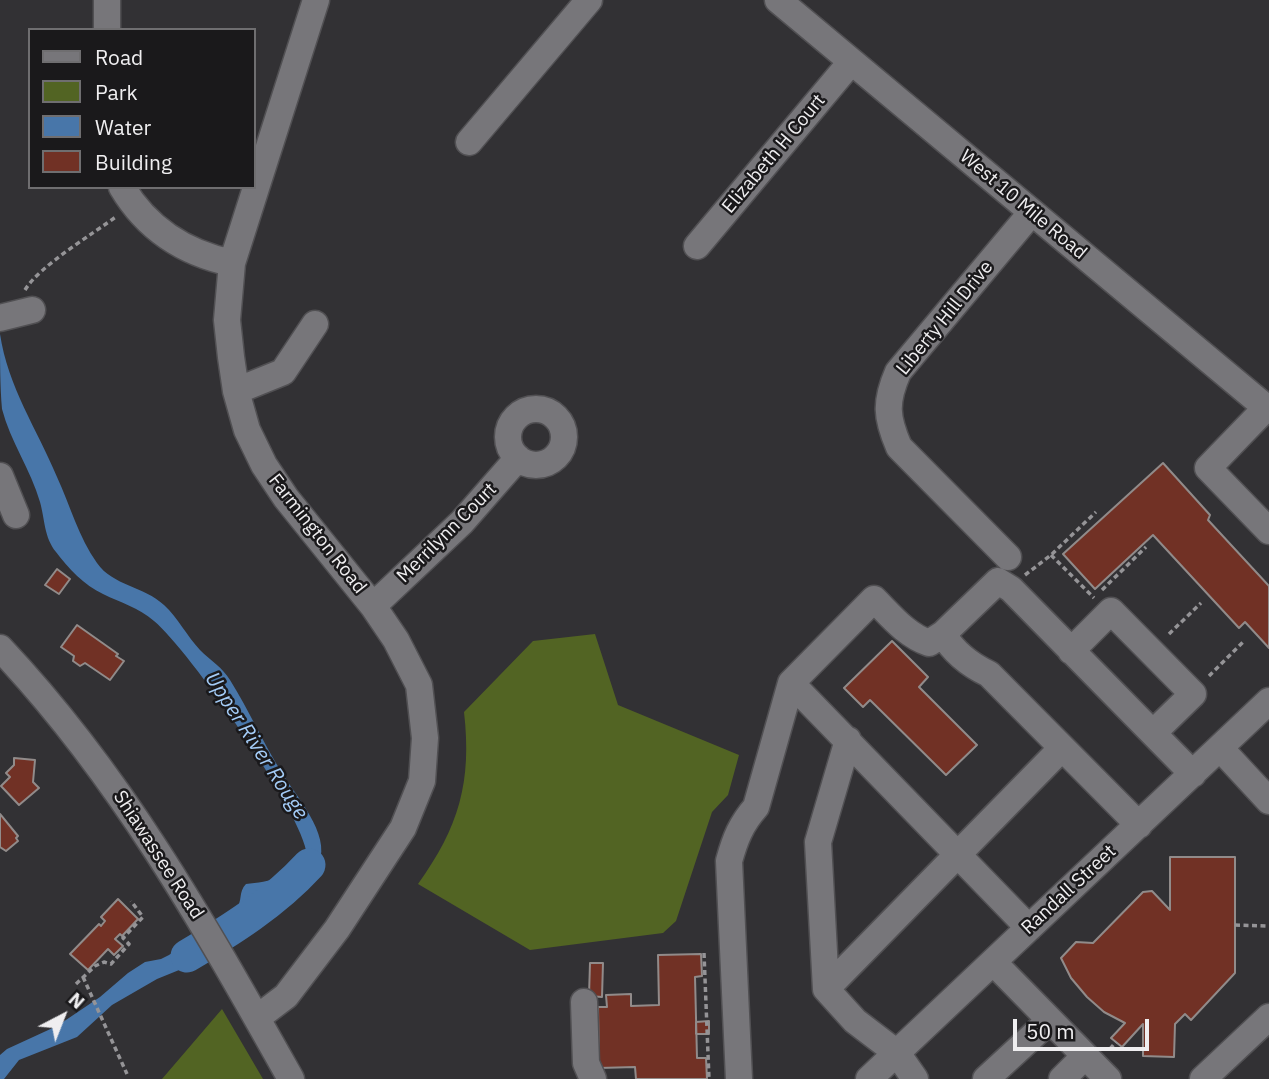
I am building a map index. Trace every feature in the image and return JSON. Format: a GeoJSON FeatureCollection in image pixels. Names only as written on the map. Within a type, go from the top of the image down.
{"type":"FeatureCollection","features":[{"type":"Feature","properties":{"kind":"street"},"geometry":{"type":"LineString","coordinates":[[107,0],[107,28]]}},
{"type":"Feature","properties":{"kind":"street","name":"Farmington Road"},"geometry":{"type":"LineString","coordinates":[[256,187],[316,0]]}},
{"type":"Feature","properties":{"kind":"street"},"geometry":{"type":"LineString","coordinates":[[469,142],[589,0]]}},
{"type":"Feature","properties":{"kind":"street","name":"West 10 Mile Road"},"geometry":{"type":"LineString","coordinates":[[778,0],[1268,409]]}},
{"type":"Feature","properties":{"kind":"street","name":"Elizabeth H Court"},"geometry":{"type":"LineString","coordinates":[[697,246],[851,62]]}},
{"type":"Feature","properties":{"kind":"street","name":"Farmington Road"},"geometry":{"type":"LineString","coordinates":[[255,189],[232,262],[227,320],[236,391],[247,430],[264,465],[286,499],[373,606],[396,640],[419,685],[425,738],[422,781],[403,828],[337,929],[286,996],[257,1018]]}},
{"type":"Feature","properties":{"kind":"street"},"geometry":{"type":"LineString","coordinates":[[127,196],[151,225],[177,244],[211,258],[232,262]]}},
{"type":"Feature","properties":{"kind":"street","name":"Liberty Hill Drive"},"geometry":{"type":"LineString","coordinates":[[1005,553],[899,447],[890,427],[887,400],[898,372],[1032,212]]}},
{"type":"Feature","properties":{"kind":"street"},"geometry":{"type":"LineString","coordinates":[[236,391],[283,372],[315,324]]}},
{"type":"Feature","properties":{"kind":"street"},"geometry":{"type":"LineString","coordinates":[[1268,409],[1208,468],[1269,531]]}},
{"type":"Feature","properties":{"kind":"street","name":"Merrilynn Court"},"geometry":{"type":"LineString","coordinates":[[373,606],[462,523],[518,458]]}},
{"type":"Feature","properties":{"kind":"street"},"geometry":{"type":"LineString","coordinates":[[0,476],[16,514]]}},
{"type":"Feature","properties":{"kind":"street"},"geometry":{"type":"LineString","coordinates":[[738,1079],[729,861],[741,823],[756,807],[791,683],[874,599],[916,638],[929,643],[943,634],[998,581],[1011,589],[1193,774]]}},
{"type":"Feature","properties":{"kind":"street"},"geometry":{"type":"LineString","coordinates":[[1071,651],[1111,611],[1193,694],[1153,733]]}},
{"type":"Feature","properties":{"kind":"street"},"geometry":{"type":"LineString","coordinates":[[943,634],[971,666],[989,674],[1139,825]]}},
{"type":"Feature","properties":{"kind":"street","name":"Shiawassee Road"},"geometry":{"type":"LineString","coordinates":[[0,648],[43,693],[103,770],[194,907],[291,1079]]}},
{"type":"Feature","properties":{"kind":"street"},"geometry":{"type":"LineString","coordinates":[[791,683],[1029,928]]}},
{"type":"Feature","properties":{"kind":"street","name":"Randall Street"},"geometry":{"type":"LineString","coordinates":[[869,1079],[1269,701]]}},
{"type":"Feature","properties":{"kind":"street"},"geometry":{"type":"LineString","coordinates":[[848,740],[818,842],[826,989],[855,1021],[897,1053],[915,1079]]}},
{"type":"Feature","properties":{"kind":"street"},"geometry":{"type":"LineString","coordinates":[[826,989],[1062,748]]}},
{"type":"Feature","properties":{"kind":"street"},"geometry":{"type":"LineString","coordinates":[[1220,748],[1269,800]]}},
{"type":"Feature","properties":{"kind":"street"},"geometry":{"type":"LineString","coordinates":[[993,962],[1050,1020],[1095,1054],[1108,1079]]}},
{"type":"Feature","properties":{"kind":"street"},"geometry":{"type":"LineString","coordinates":[[584,1002],[586,1063],[593,1079]]}},
{"type":"Feature","properties":{"kind":"street"},"geometry":{"type":"LineString","coordinates":[[1203,1079],[1269,1017]]}},
{"type":"Feature","properties":{"kind":"street"},"geometry":{"type":"LineString","coordinates":[[986,1079],[1050,1020]]}},
{"type":"Feature","properties":{"kind":"street"},"geometry":{"type":"LineString","coordinates":[[1062,1079],[1095,1054]]}},
{"type":"Feature","properties":{"kind":"path"},"geometry":{"type":"LineString","coordinates":[[15,314],[30,283],[127,196]]}},
{"type":"Feature","properties":{"kind":"path"},"geometry":{"type":"LineString","coordinates":[[1011,589],[1096,512]]}},
{"type":"Feature","properties":{"kind":"path"},"geometry":{"type":"LineString","coordinates":[[1051,555],[1096,601],[1097,594],[1146,547]]}},
{"type":"Feature","properties":{"kind":"path"},"geometry":{"type":"LineString","coordinates":[[1169,634],[1201,603]]}},
{"type":"Feature","properties":{"kind":"path"},"geometry":{"type":"LineString","coordinates":[[1209,676],[1244,641]]}},
{"type":"Feature","properties":{"kind":"path"},"geometry":{"type":"LineString","coordinates":[[76,984],[95,966],[104,962],[111,964],[130,944],[123,937],[143,917],[131,901]]}},
{"type":"Feature","properties":{"kind":"path"},"geometry":{"type":"LineString","coordinates":[[1235,925],[1269,926]]}},
{"type":"Feature","properties":{"kind":"path"},"geometry":{"type":"LineString","coordinates":[[704,953],[709,1079]]}},
{"type":"Feature","properties":{"kind":"path"},"geometry":{"type":"LineString","coordinates":[[83,977],[127,1074]]}},
{"type":"Feature","properties":{"kind":"path"},"geometry":{"type":"LineString","coordinates":[[1095,1054],[1116,1042]]}},
{"type":"Feature","properties":{"kind":"green space"},"geometry":{"type":"Polygon","coordinates":[[[595,634],[618,705],[739,755],[728,795],[712,812],[676,921],[663,933],[530,950],[418,884],[444,843],[459,803],[466,760],[464,712],[533,641],[595,634]]]}},
{"type":"Feature","properties":{"kind":"green space"},"geometry":{"type":"Polygon","coordinates":[[[222,1009],[263,1079],[162,1079],[222,1009]]]}},
{"type":"Feature","properties":{"kind":"water"},"geometry":{"type":"Polygon","coordinates":[[[0,334],[16,390],[80,532],[97,563],[111,577],[164,605],[200,650],[227,676],[275,762],[310,815],[320,840],[321,852],[314,874],[296,895],[258,898],[214,945],[189,966],[157,979],[112,1005],[77,1037],[19,1060],[4,1079],[0,1079],[0,1055],[7,1049],[57,1026],[145,962],[169,955],[213,928],[236,909],[246,884],[281,877],[296,869],[307,855],[301,834],[266,770],[192,664],[154,621],[83,581],[52,546],[36,490],[2,409],[0,334]]]}},
{"type":"Feature","properties":{"kind":"building"},"geometry":{"type":"Polygon","coordinates":[[[1163,463],[1210,515],[1208,520],[1269,586],[1269,648],[1245,622],[1239,628],[1153,535],[1095,589],[1063,554],[1163,463]]]}},
{"type":"Feature","properties":{"kind":"building"},"geometry":{"type":"Polygon","coordinates":[[[57,569],[70,579],[59,594],[45,585],[57,569]]]}},
{"type":"Feature","properties":{"kind":"building"},"geometry":{"type":"Polygon","coordinates":[[[77,625],[124,661],[110,680],[85,663],[80,666],[73,661],[74,656],[61,647],[77,625]]]}},
{"type":"Feature","properties":{"kind":"building"},"geometry":{"type":"Polygon","coordinates":[[[892,641],[928,677],[919,687],[977,745],[946,775],[870,700],[863,707],[844,688],[892,641]]]}},
{"type":"Feature","properties":{"kind":"building"},"geometry":{"type":"Polygon","coordinates":[[[14,758],[35,760],[33,782],[39,788],[19,805],[1,786],[10,777],[6,773],[14,765],[14,758]]]}},
{"type":"Feature","properties":{"kind":"building"},"geometry":{"type":"Polygon","coordinates":[[[0,814],[18,836],[18,841],[6,851],[0,847],[0,814]]]}},
{"type":"Feature","properties":{"kind":"building"},"geometry":{"type":"Polygon","coordinates":[[[1170,857],[1235,857],[1235,973],[1191,1020],[1185,1014],[1175,1024],[1174,1057],[1143,1056],[1143,1024],[1122,1047],[1111,1038],[1125,1023],[1104,1012],[1087,997],[1071,978],[1061,958],[1076,942],[1093,943],[1143,892],[1152,891],[1170,910],[1170,857]]]}},
{"type":"Feature","properties":{"kind":"building"},"geometry":{"type":"Polygon","coordinates":[[[118,899],[138,919],[122,936],[120,934],[115,939],[123,946],[114,955],[108,949],[88,970],[70,954],[99,924],[101,926],[105,921],[101,917],[118,899]]]}},
{"type":"Feature","properties":{"kind":"building"},"geometry":{"type":"Polygon","coordinates":[[[701,954],[702,976],[695,977],[697,1058],[706,1058],[707,1079],[636,1079],[635,1067],[599,1068],[598,1007],[607,1007],[606,995],[631,994],[631,1006],[659,1005],[658,955],[701,954]]]}},
{"type":"Feature","properties":{"kind":"building"},"geometry":{"type":"Polygon","coordinates":[[[590,963],[603,963],[602,997],[589,996],[590,963]]]}},
{"type":"Feature","properties":{"kind":"building"},"geometry":{"type":"Polygon","coordinates":[[[709,1021],[709,1034],[696,1034],[696,1022],[709,1021]]]}},
{"type":"Feature","properties":{"kind":"waterway","name":"Upper River Rouge"},"geometry":{"type":"LineString","coordinates":[[187,956],[267,904],[309,865]]}}]}
